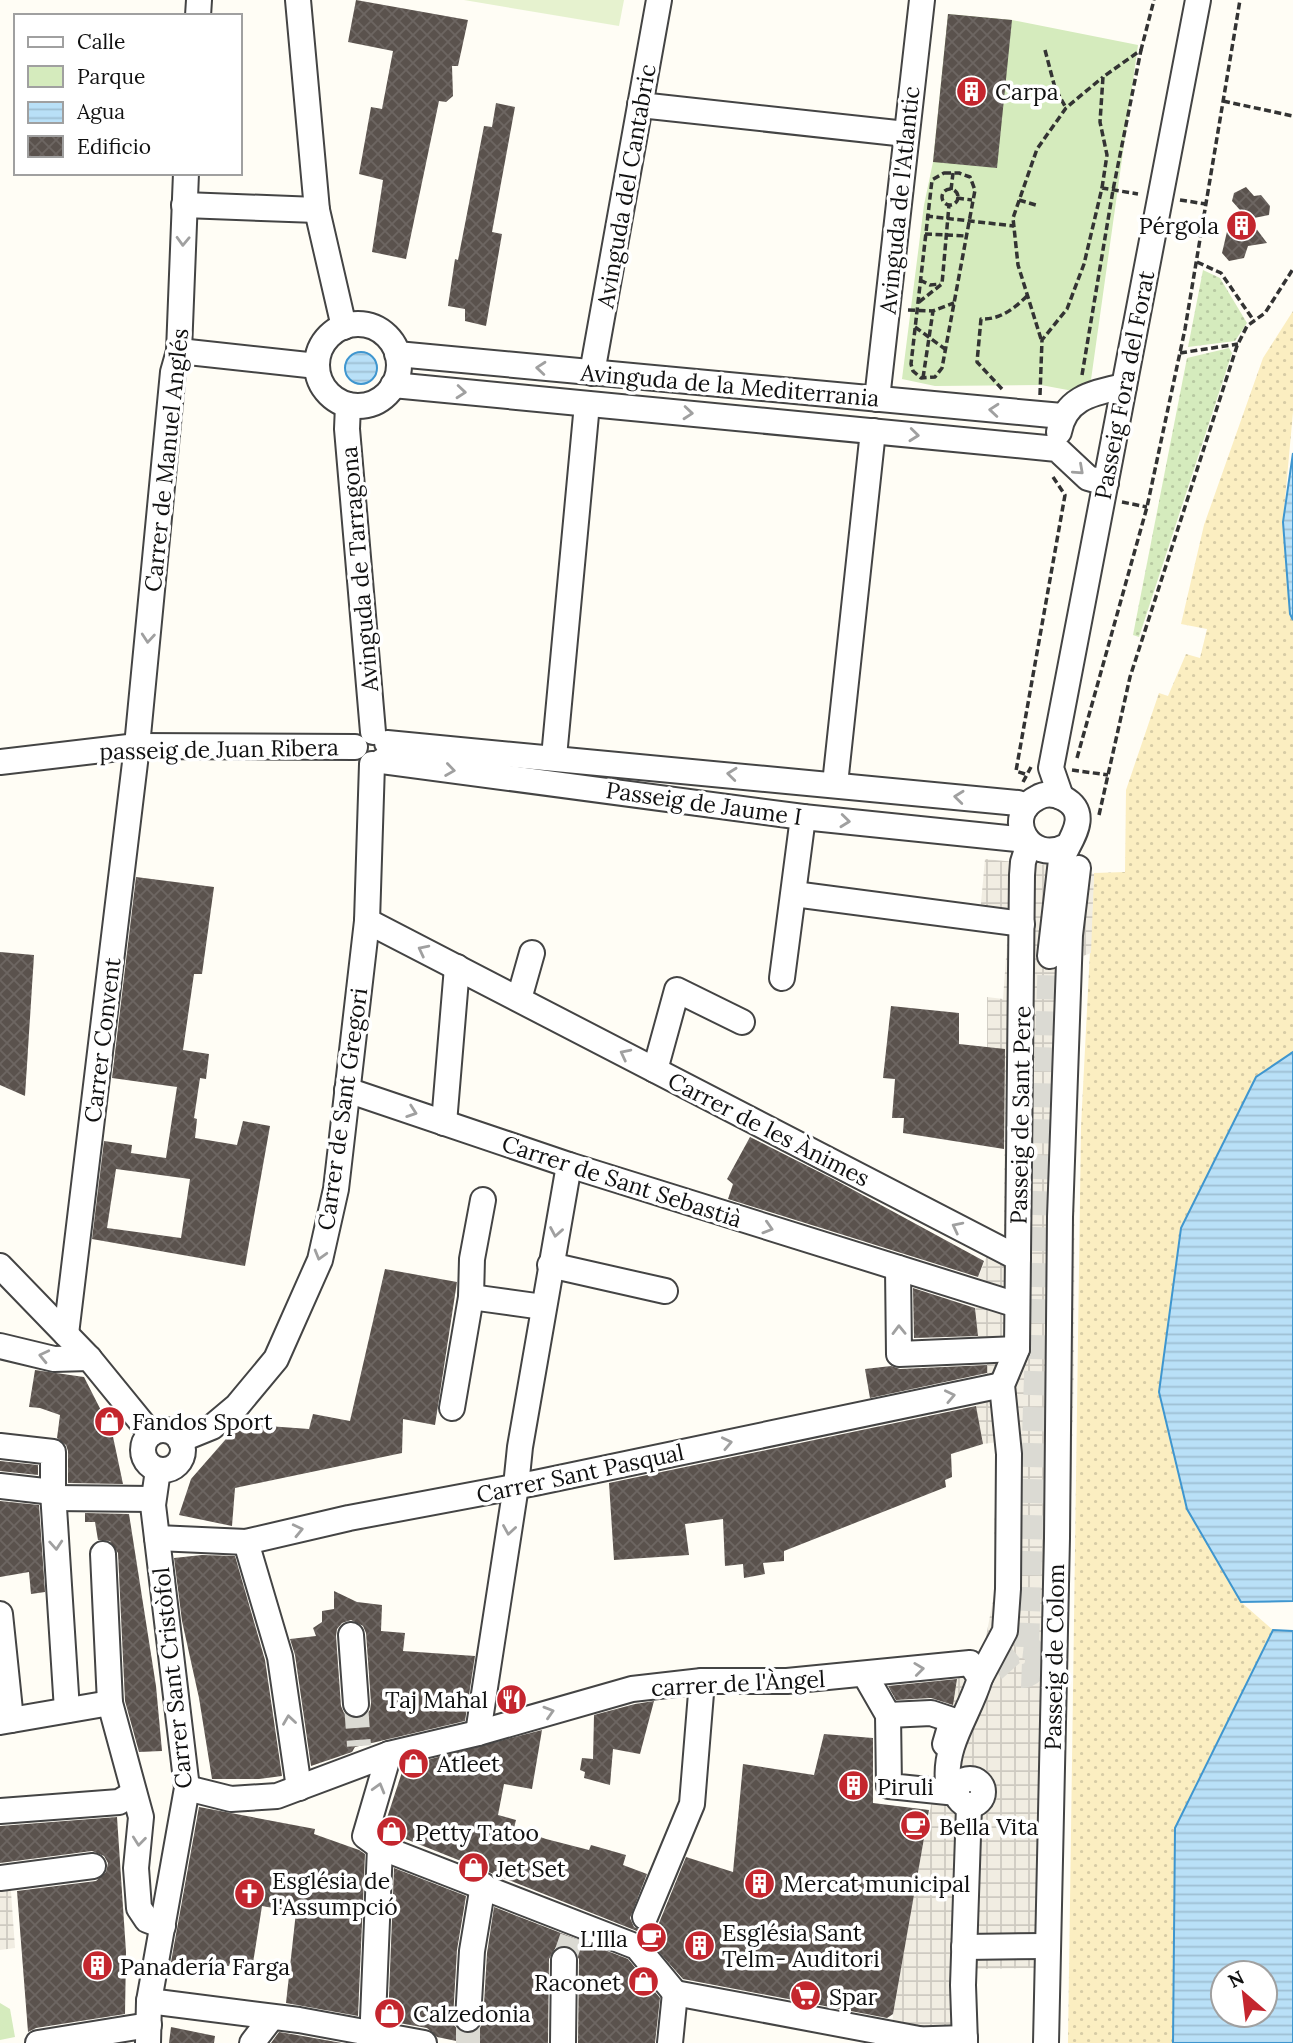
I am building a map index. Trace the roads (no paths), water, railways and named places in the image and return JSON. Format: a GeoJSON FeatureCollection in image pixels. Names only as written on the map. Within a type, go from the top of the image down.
{"type":"FeatureCollection","features":[{"type":"Feature","properties":{"kind":"street"},"geometry":{"type":"LineString","coordinates":[[298,0],[317,210],[344,327]]}},
{"type":"Feature","properties":{"kind":"street","name":"Avinguda del Cantabric"},"geometry":{"type":"LineString","coordinates":[[592,373],[659,0]]}},
{"type":"Feature","properties":{"kind":"street","name":"Avinguda de l'Atlantic"},"geometry":{"type":"LineString","coordinates":[[877,399],[922,0]]}},
{"type":"Feature","properties":{"kind":"street","name":"Passeig Fora del Forat"},"geometry":{"type":"LineString","coordinates":[[1030,803],[1052,770],[1198,0]]}},
{"type":"Feature","properties":{"kind":"street"},"geometry":{"type":"LineString","coordinates":[[640,105],[906,134]]}},
{"type":"Feature","properties":{"kind":"street","name":"Carrer de Manuel Anglés"},"geometry":{"type":"LineString","coordinates":[[137,746],[173,372],[179,351],[187,175]]}},
{"type":"Feature","properties":{"kind":"street"},"geometry":{"type":"LineString","coordinates":[[184,205],[317,210]]}},
{"type":"Feature","properties":{"kind":"street"},"geometry":{"type":"LineString","coordinates":[[357,324],[382,332],[397,354],[397,375],[393,385],[387,394],[369,405],[348,405],[336,400],[326,391],[319,379],[318,354],[324,342],[344,327],[357,324]]}},
{"type":"Feature","properties":{"kind":"street"},"geometry":{"type":"LineString","coordinates":[[179,351],[317,366]]}},
{"type":"Feature","properties":{"kind":"street","name":"Avinguda de la Mediterrania"},"geometry":{"type":"LineString","coordinates":[[397,354],[1062,416]]}},
{"type":"Feature","properties":{"kind":"street","name":"Avinguda de la Mediterrania"},"geometry":{"type":"LineString","coordinates":[[393,385],[1057,449]]}},
{"type":"Feature","properties":{"kind":"street"},"geometry":{"type":"LineString","coordinates":[[1105,483],[1088,478],[1057,449],[1062,416],[1089,394],[1124,386]]}},
{"type":"Feature","properties":{"kind":"street"},"geometry":{"type":"LineString","coordinates":[[554,757],[587,404]]}},
{"type":"Feature","properties":{"kind":"street","name":"Avinguda de Tarragona"},"geometry":{"type":"LineString","coordinates":[[348,405],[347,429],[374,749]]}},
{"type":"Feature","properties":{"kind":"street"},"geometry":{"type":"LineString","coordinates":[[835,784],[873,431]]}},
{"type":"Feature","properties":{"kind":"street","name":"passeig de Juan Ribera"},"geometry":{"type":"LineString","coordinates":[[0,762],[137,746],[374,749]]}},
{"type":"Feature","properties":{"kind":"street","name":"Carrer Convent"},"geometry":{"type":"LineString","coordinates":[[66,1334],[137,746]]}},
{"type":"Feature","properties":{"kind":"street","name":"Passeig de Jaume I"},"geometry":{"type":"LineString","coordinates":[[374,749],[554,757],[1030,803]]}},
{"type":"Feature","properties":{"kind":"street","name":"Passeig de Jaume I"},"geometry":{"type":"LineString","coordinates":[[374,749],[803,817],[1038,849]]}},
{"type":"Feature","properties":{"kind":"street","name":"Carrer de Sant Gregori"},"geometry":{"type":"LineString","coordinates":[[181,1449],[228,1422],[241,1409],[276,1359],[320,1261],[336,1189],[367,921],[374,749]]}},
{"type":"Feature","properties":{"kind":"street","name":"Passeig Fora del Forat"},"geometry":{"type":"LineString","coordinates":[[1052,770],[1061,797]]}},
{"type":"Feature","properties":{"kind":"street"},"geometry":{"type":"LineString","coordinates":[[1049,794],[1061,797],[1075,810],[1078,822],[1073,839],[1038,849],[1021,821],[1030,803],[1049,794]]}},
{"type":"Feature","properties":{"kind":"street"},"geometry":{"type":"LineString","coordinates":[[782,978],[803,817]]}},
{"type":"Feature","properties":{"kind":"street","name":"Passeig de Sant Pere"},"geometry":{"type":"LineString","coordinates":[[1002,1385],[1017,1349],[1022,924],[1038,849]]}},
{"type":"Feature","properties":{"kind":"street","name":"Passeig de Sant Pere"},"geometry":{"type":"LineString","coordinates":[[1059,1369],[1060,1217],[1070,948],[1078,868]]}},
{"type":"Feature","properties":{"kind":"street"},"geometry":{"type":"LineString","coordinates":[[794,894],[1022,924]]}},
{"type":"Feature","properties":{"kind":"street","name":"Carrer de les Ànimes"},"geometry":{"type":"LineString","coordinates":[[367,921],[1018,1258]]}},
{"type":"Feature","properties":{"kind":"street"},"geometry":{"type":"LineString","coordinates":[[519,999],[532,953]]}},
{"type":"Feature","properties":{"kind":"street"},"geometry":{"type":"LineString","coordinates":[[444,1123],[457,967]]}},
{"type":"Feature","properties":{"kind":"street","name":"Carrer de les Ànimes"},"geometry":{"type":"LineString","coordinates":[[655,1070],[677,990],[743,1022]]}},
{"type":"Feature","properties":{"kind":"street","name":"Carrer de Sant Sebastià"},"geometry":{"type":"LineString","coordinates":[[347,1090],[569,1165],[1017,1306]]}},
{"type":"Feature","properties":{"kind":"street"},"geometry":{"type":"LineString","coordinates":[[478,1733],[520,1447],[569,1165]]}},
{"type":"Feature","properties":{"kind":"street"},"geometry":{"type":"LineString","coordinates":[[452,1409],[471,1297],[472,1259],[483,1200]]}},
{"type":"Feature","properties":{"kind":"street"},"geometry":{"type":"LineString","coordinates":[[550,1265],[664,1291]]}},
{"type":"Feature","properties":{"kind":"street"},"geometry":{"type":"LineString","coordinates":[[0,1266],[89,1359],[151,1434]]}},
{"type":"Feature","properties":{"kind":"street"},"geometry":{"type":"LineString","coordinates":[[898,1268],[899,1354],[1017,1349]]}},
{"type":"Feature","properties":{"kind":"street"},"geometry":{"type":"LineString","coordinates":[[471,1297],[543,1307]]}},
{"type":"Feature","properties":{"kind":"street"},"geometry":{"type":"LineString","coordinates":[[0,1346],[54,1359],[89,1359]]}},
{"type":"Feature","properties":{"kind":"street","name":"Passeig de Colom"},"geometry":{"type":"LineString","coordinates":[[1046,2043],[1059,1369]]}},
{"type":"Feature","properties":{"kind":"street","name":"Passeig de Colom"},"geometry":{"type":"LineString","coordinates":[[964,1947],[954,1795],[946,1768],[975,1671],[1004,1631],[1008,1589],[1009,1454],[1002,1385]]}},
{"type":"Feature","properties":{"kind":"street","name":"Carrer Sant Pasqual"},"geometry":{"type":"LineString","coordinates":[[158,1538],[246,1542],[349,1518],[1002,1385]]}},
{"type":"Feature","properties":{"kind":"street"},"geometry":{"type":"LineString","coordinates":[[167,1431],[173,1433],[181,1449],[176,1466],[170,1469],[158,1470],[149,1465],[143,1453],[146,1439],[151,1434],[167,1431]]}},
{"type":"Feature","properties":{"kind":"street"},"geometry":{"type":"LineString","coordinates":[[0,1446],[53,1452],[53,1495],[67,1710]]}},
{"type":"Feature","properties":{"kind":"street","name":"Carrer Sant Cristòfol"},"geometry":{"type":"LineString","coordinates":[[149,2023],[187,1788],[153,1499],[158,1470]]}},
{"type":"Feature","properties":{"kind":"street"},"geometry":{"type":"LineString","coordinates":[[0,1486],[53,1495],[153,1499]]}},
{"type":"Feature","properties":{"kind":"street"},"geometry":{"type":"LineString","coordinates":[[246,1542],[280,1657],[299,1788]]}},
{"type":"Feature","properties":{"kind":"street"},"geometry":{"type":"LineString","coordinates":[[103,1554],[110,1703],[141,1817],[136,1868],[139,1908],[147,1920],[163,1926]]}},
{"type":"Feature","properties":{"kind":"street"},"geometry":{"type":"LineString","coordinates":[[0,1614],[6,1721],[110,1703]]}},
{"type":"Feature","properties":{"kind":"street"},"geometry":{"type":"LineString","coordinates":[[351,1635],[356,1704]]}},
{"type":"Feature","properties":{"kind":"street","name":"carrer de l'Àngel"},"geometry":{"type":"LineString","coordinates":[[187,1788],[231,1799],[277,1796],[299,1788],[360,1756],[388,1754],[478,1733],[632,1689],[702,1681],[787,1681],[975,1671]]}},
{"type":"Feature","properties":{"kind":"street"},"geometry":{"type":"LineString","coordinates":[[865,1675],[888,1715],[889,1787],[954,1795],[952,1720],[931,1713],[888,1715]]}},
{"type":"Feature","properties":{"kind":"street"},"geometry":{"type":"LineString","coordinates":[[638,1933],[692,1804],[702,1681]]}},
{"type":"Feature","properties":{"kind":"street"},"geometry":{"type":"LineString","coordinates":[[388,1754],[365,1836],[380,1847],[483,1886],[638,1933],[654,1966],[675,1993],[919,2039]]}},
{"type":"Feature","properties":{"kind":"street"},"geometry":{"type":"LineString","coordinates":[[0,1811],[119,1802],[134,1793]]}},
{"type":"Feature","properties":{"kind":"street"},"geometry":{"type":"LineString","coordinates":[[373,2038],[380,1847]]}},
{"type":"Feature","properties":{"kind":"street"},"geometry":{"type":"LineString","coordinates":[[0,1878],[93,1866]]}},
{"type":"Feature","properties":{"kind":"street"},"geometry":{"type":"LineString","coordinates":[[468,2019],[472,1951],[483,1886]]}},
{"type":"Feature","properties":{"kind":"street"},"geometry":{"type":"LineString","coordinates":[[877,2043],[919,2039],[965,2040],[964,1947],[1048,1946]]}},
{"type":"Feature","properties":{"kind":"street"},"geometry":{"type":"LineString","coordinates":[[563,2043],[564,1960]]}},
{"type":"Feature","properties":{"kind":"street"},"geometry":{"type":"LineString","coordinates":[[670,2043],[675,1993]]}},
{"type":"Feature","properties":{"kind":"street"},"geometry":{"type":"LineString","coordinates":[[37,2043],[149,2023],[289,2025],[424,2043]]}},
{"type":"Feature","properties":{"kind":"street"},"geometry":{"type":"LineString","coordinates":[[252,2043],[289,2025]]}},
{"type":"Feature","properties":{"kind":"water"},"geometry":{"type":"Polygon","coordinates":[[[361,352],[373,356],[377,368],[373,380],[361,384],[349,380],[345,368],[349,356],[361,352]]]}},
{"type":"Feature","properties":{"kind":"water"},"geometry":{"type":"Polygon","coordinates":[[[1293,453],[1293,620],[1290,614],[1283,522],[1293,453]]]}},
{"type":"Feature","properties":{"kind":"water"},"geometry":{"type":"Polygon","coordinates":[[[1293,1052],[1293,1601],[1241,1602],[1187,1509],[1159,1392],[1181,1228],[1256,1077],[1293,1052]]]}},
{"type":"Feature","properties":{"kind":"water"},"geometry":{"type":"Polygon","coordinates":[[[1273,1630],[1293,1631],[1293,2043],[1173,2043],[1175,1828],[1273,1630]]]}},
{"type":"Feature","properties":{"kind":"tunnel"},"geometry":{"type":"LineString","coordinates":[[1027,1647],[1050,956]]}},
{"type":"Feature","properties":{"kind":"tunnel"},"geometry":{"type":"LineString","coordinates":[[1022,1646],[1028,1647],[1036,1655],[1037,1661],[1036,1667],[1028,1675],[1022,1676],[1016,1675],[1008,1667],[1007,1661],[1008,1655],[1016,1647],[1022,1646]]}},
{"type":"Feature","properties":{"kind":"tunnel"},"geometry":{"type":"LineString","coordinates":[[356,1704],[359,1746]]}},
{"type":"Feature","properties":{"kind":"tunnel"},"geometry":{"type":"LineString","coordinates":[[564,1960],[577,1922]]}},
{"type":"Feature","properties":{"kind":"tunnel"},"geometry":{"type":"LineString","coordinates":[[468,2019],[468,2043]]}},
{"type":"Feature","properties":{"kind":"place","name":"Carpa"},"geometry":{"type":"Point","coordinates":[972,91]}},
{"type":"Feature","properties":{"kind":"place","name":"Pérgola"},"geometry":{"type":"Point","coordinates":[1242,225]}},
{"type":"Feature","properties":{"kind":"place","name":"Fandos Sport"},"geometry":{"type":"Point","coordinates":[109,1421]}},
{"type":"Feature","properties":{"kind":"place","name":"Taj Mahal"},"geometry":{"type":"Point","coordinates":[511,1699]}},
{"type":"Feature","properties":{"kind":"place","name":"Atleet"},"geometry":{"type":"Point","coordinates":[414,1763]}},
{"type":"Feature","properties":{"kind":"place","name":"Piruli"},"geometry":{"type":"Point","coordinates":[854,1786]}},
{"type":"Feature","properties":{"kind":"place","name":"Bella Vita"},"geometry":{"type":"Point","coordinates":[916,1826]}},
{"type":"Feature","properties":{"kind":"place","name":"Petty Tatoo"},"geometry":{"type":"Point","coordinates":[392,1832]}},
{"type":"Feature","properties":{"kind":"place","name":"Jet Set"},"geometry":{"type":"Point","coordinates":[473,1868]}},
{"type":"Feature","properties":{"kind":"place","name":"Mercat municipal"},"geometry":{"type":"Point","coordinates":[760,1883]}},
{"type":"Feature","properties":{"kind":"place","name":"Església de l'Assumpció"},"geometry":{"type":"Point","coordinates":[249,1893]}},
{"type":"Feature","properties":{"kind":"place","name":"L'Illa"},"geometry":{"type":"Point","coordinates":[651,1938]}},
{"type":"Feature","properties":{"kind":"place","name":"Església Sant Telm- Auditori"},"geometry":{"type":"Point","coordinates":[699,1945]}},
{"type":"Feature","properties":{"kind":"place","name":"Panadería Farga"},"geometry":{"type":"Point","coordinates":[97,1966]}},
{"type":"Feature","properties":{"kind":"place","name":"Raconet"},"geometry":{"type":"Point","coordinates":[644,1982]}},
{"type":"Feature","properties":{"kind":"place","name":"Spar"},"geometry":{"type":"Point","coordinates":[806,1996]}},
{"type":"Feature","properties":{"kind":"place","name":"Calzedonia"},"geometry":{"type":"Point","coordinates":[390,2013]}}]}
